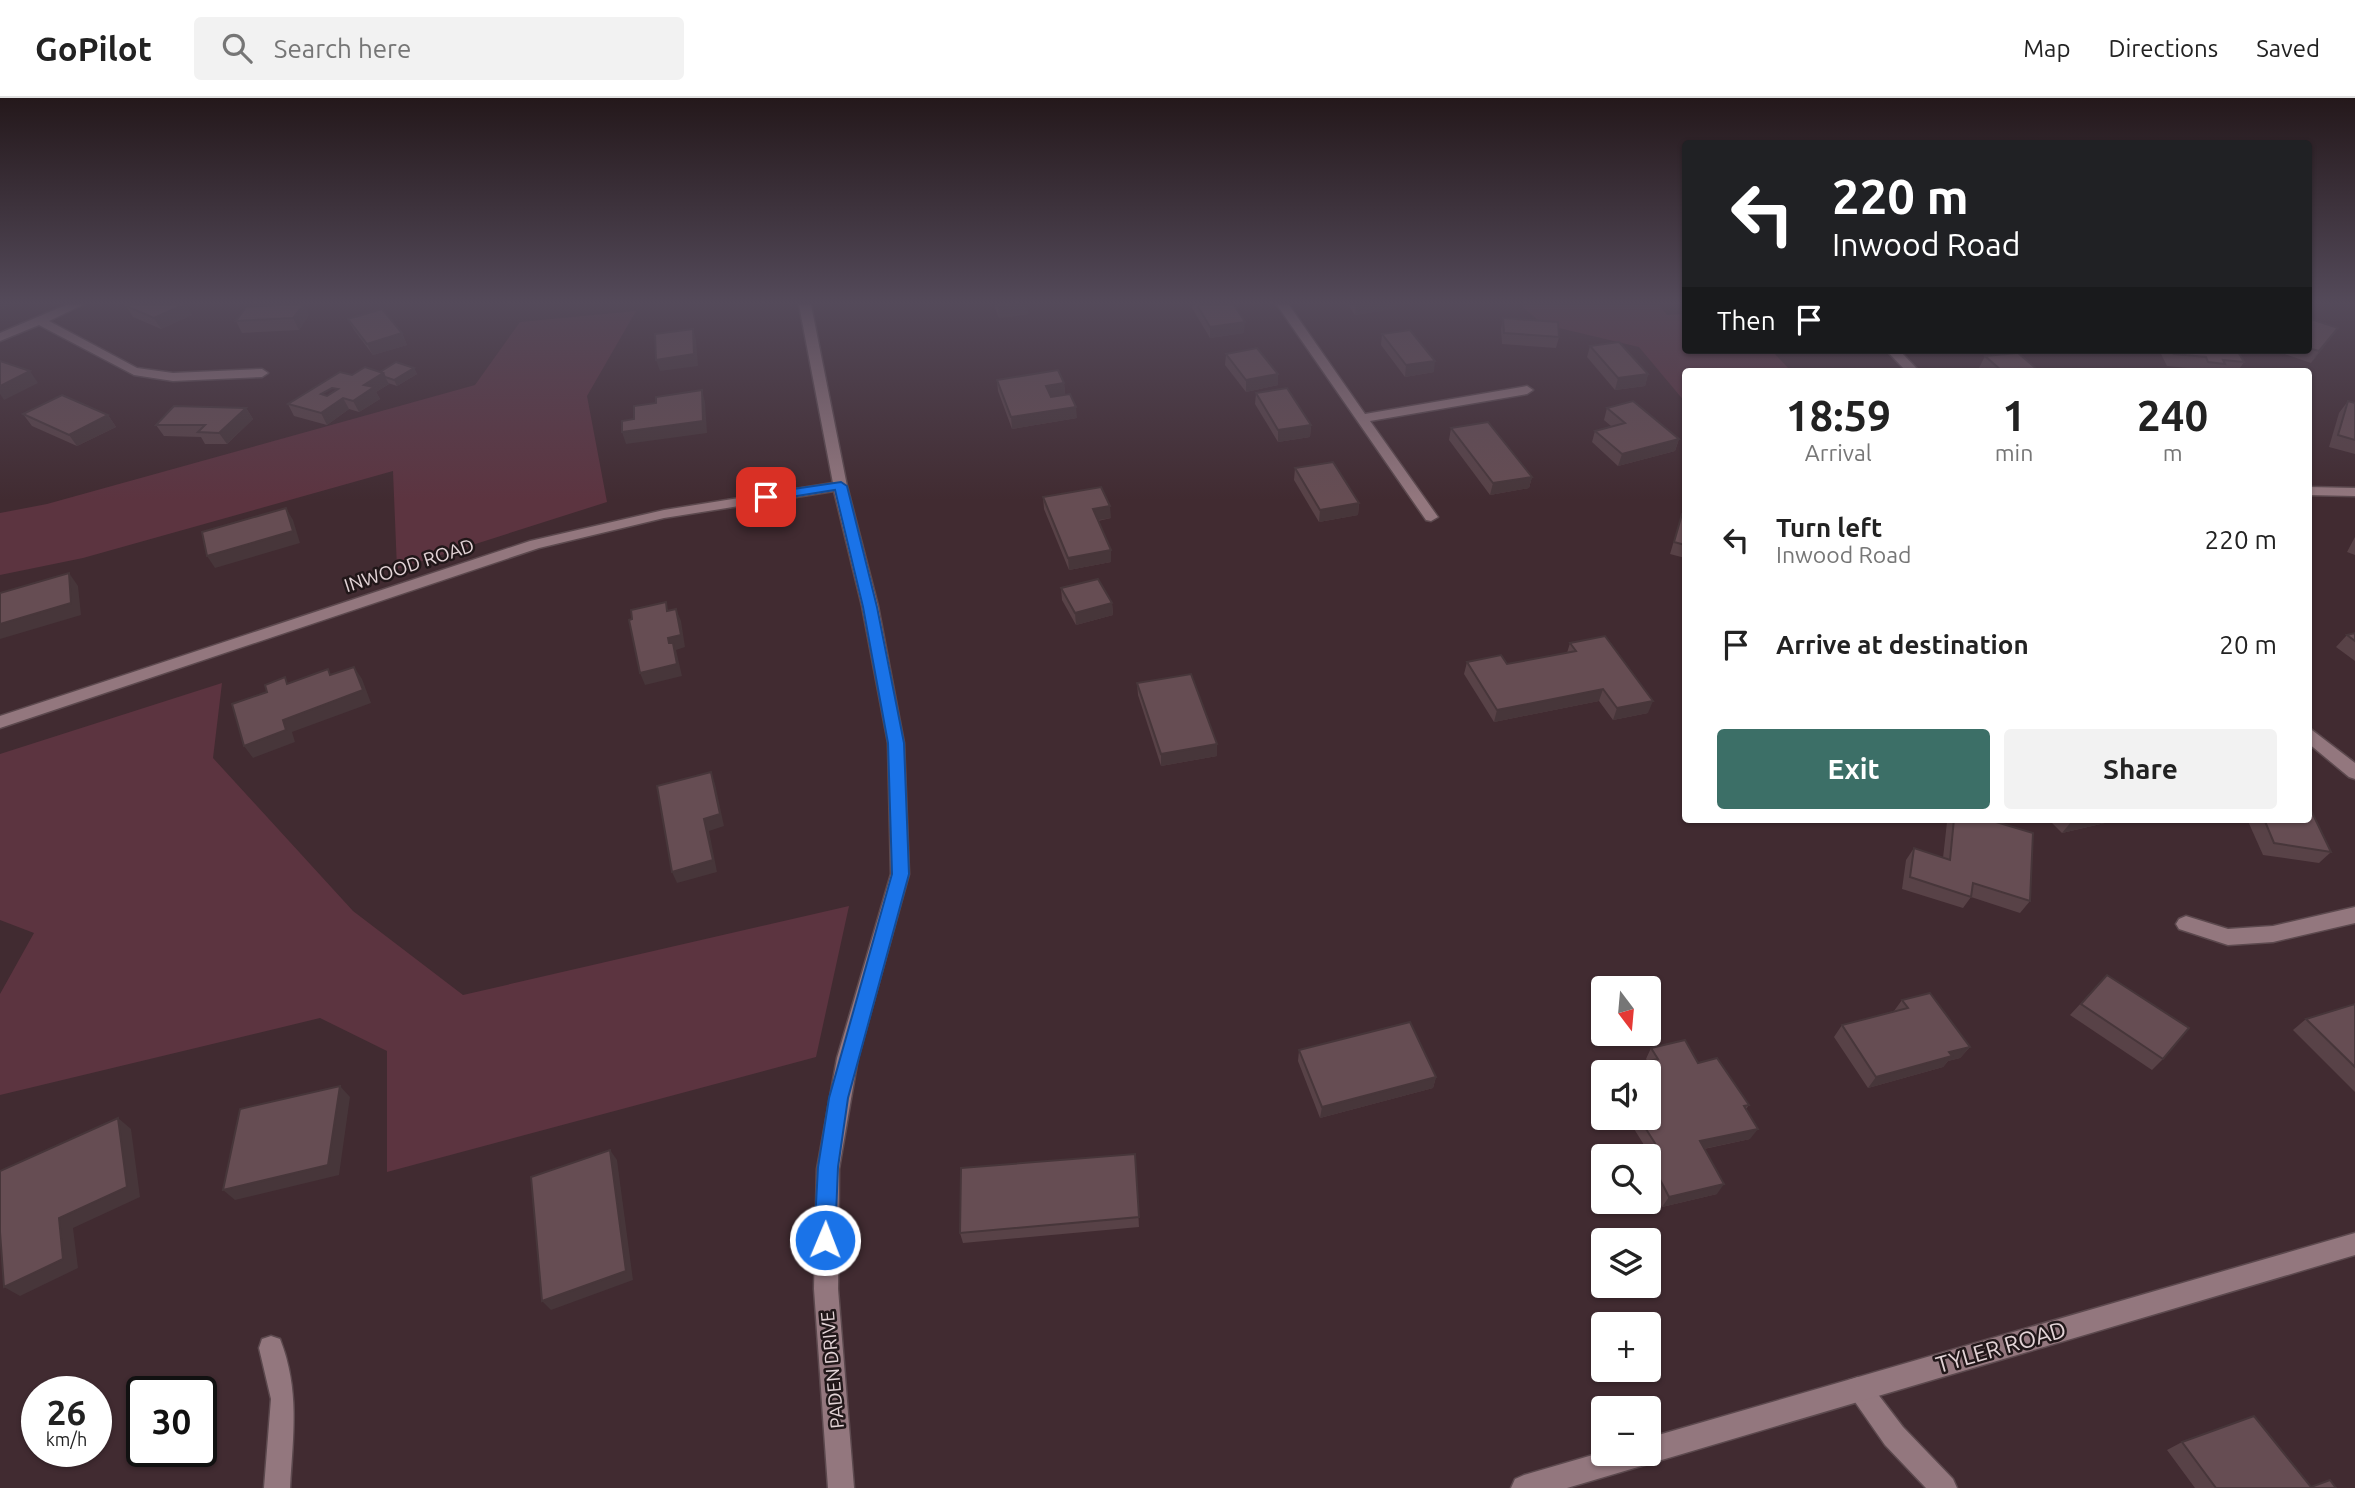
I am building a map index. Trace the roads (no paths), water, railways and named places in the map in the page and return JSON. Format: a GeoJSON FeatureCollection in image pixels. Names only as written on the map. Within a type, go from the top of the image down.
{"type":"FeatureCollection","features":[{"type":"Feature","properties":{"kind":"street"},"geometry":{"type":"LineString","coordinates":[[132,370],[173,377],[262,373]]}},
{"type":"Feature","properties":{"kind":"street","name":"PADEN DRIVE"},"geometry":{"type":"LineString","coordinates":[[818,370],[841,486],[870,607],[896,743],[901,835],[900,874],[838,1098],[828,1167],[824,1280],[841,1488]]}},
{"type":"Feature","properties":{"kind":"street"},"geometry":{"type":"LineString","coordinates":[[1328,370],[1431,517]]}},
{"type":"Feature","properties":{"kind":"street"},"geometry":{"type":"LineString","coordinates":[[1362,418],[1527,390]]}},
{"type":"Feature","properties":{"kind":"street","name":"INWOOD ROAD"},"geometry":{"type":"LineString","coordinates":[[0,722],[535,544],[664,514],[841,486]]}},
{"type":"Feature","properties":{"kind":"street"},"geometry":{"type":"LineString","coordinates":[[2312,491],[2355,492]]}},
{"type":"Feature","properties":{"kind":"street"},"geometry":{"type":"LineString","coordinates":[[2312,736],[2355,773]]}},
{"type":"Feature","properties":{"kind":"street"},"geometry":{"type":"LineString","coordinates":[[2186,924],[2228,937],[2273,934],[2355,915]]}},
{"type":"Feature","properties":{"kind":"street","name":"TYLER ROAD"},"geometry":{"type":"LineString","coordinates":[[1661,1447],[2355,1244]]}},
{"type":"Feature","properties":{"kind":"street"},"geometry":{"type":"LineString","coordinates":[[271,1348],[284,1399],[277,1488]]}},
{"type":"Feature","properties":{"kind":"street"},"geometry":{"type":"LineString","coordinates":[[1858,1389],[1894,1436],[1944,1488]]}},
{"type":"Feature","properties":{"kind":"street"},"geometry":{"type":"LineString","coordinates":[[1524,1488],[1598,1466]]}}]}
